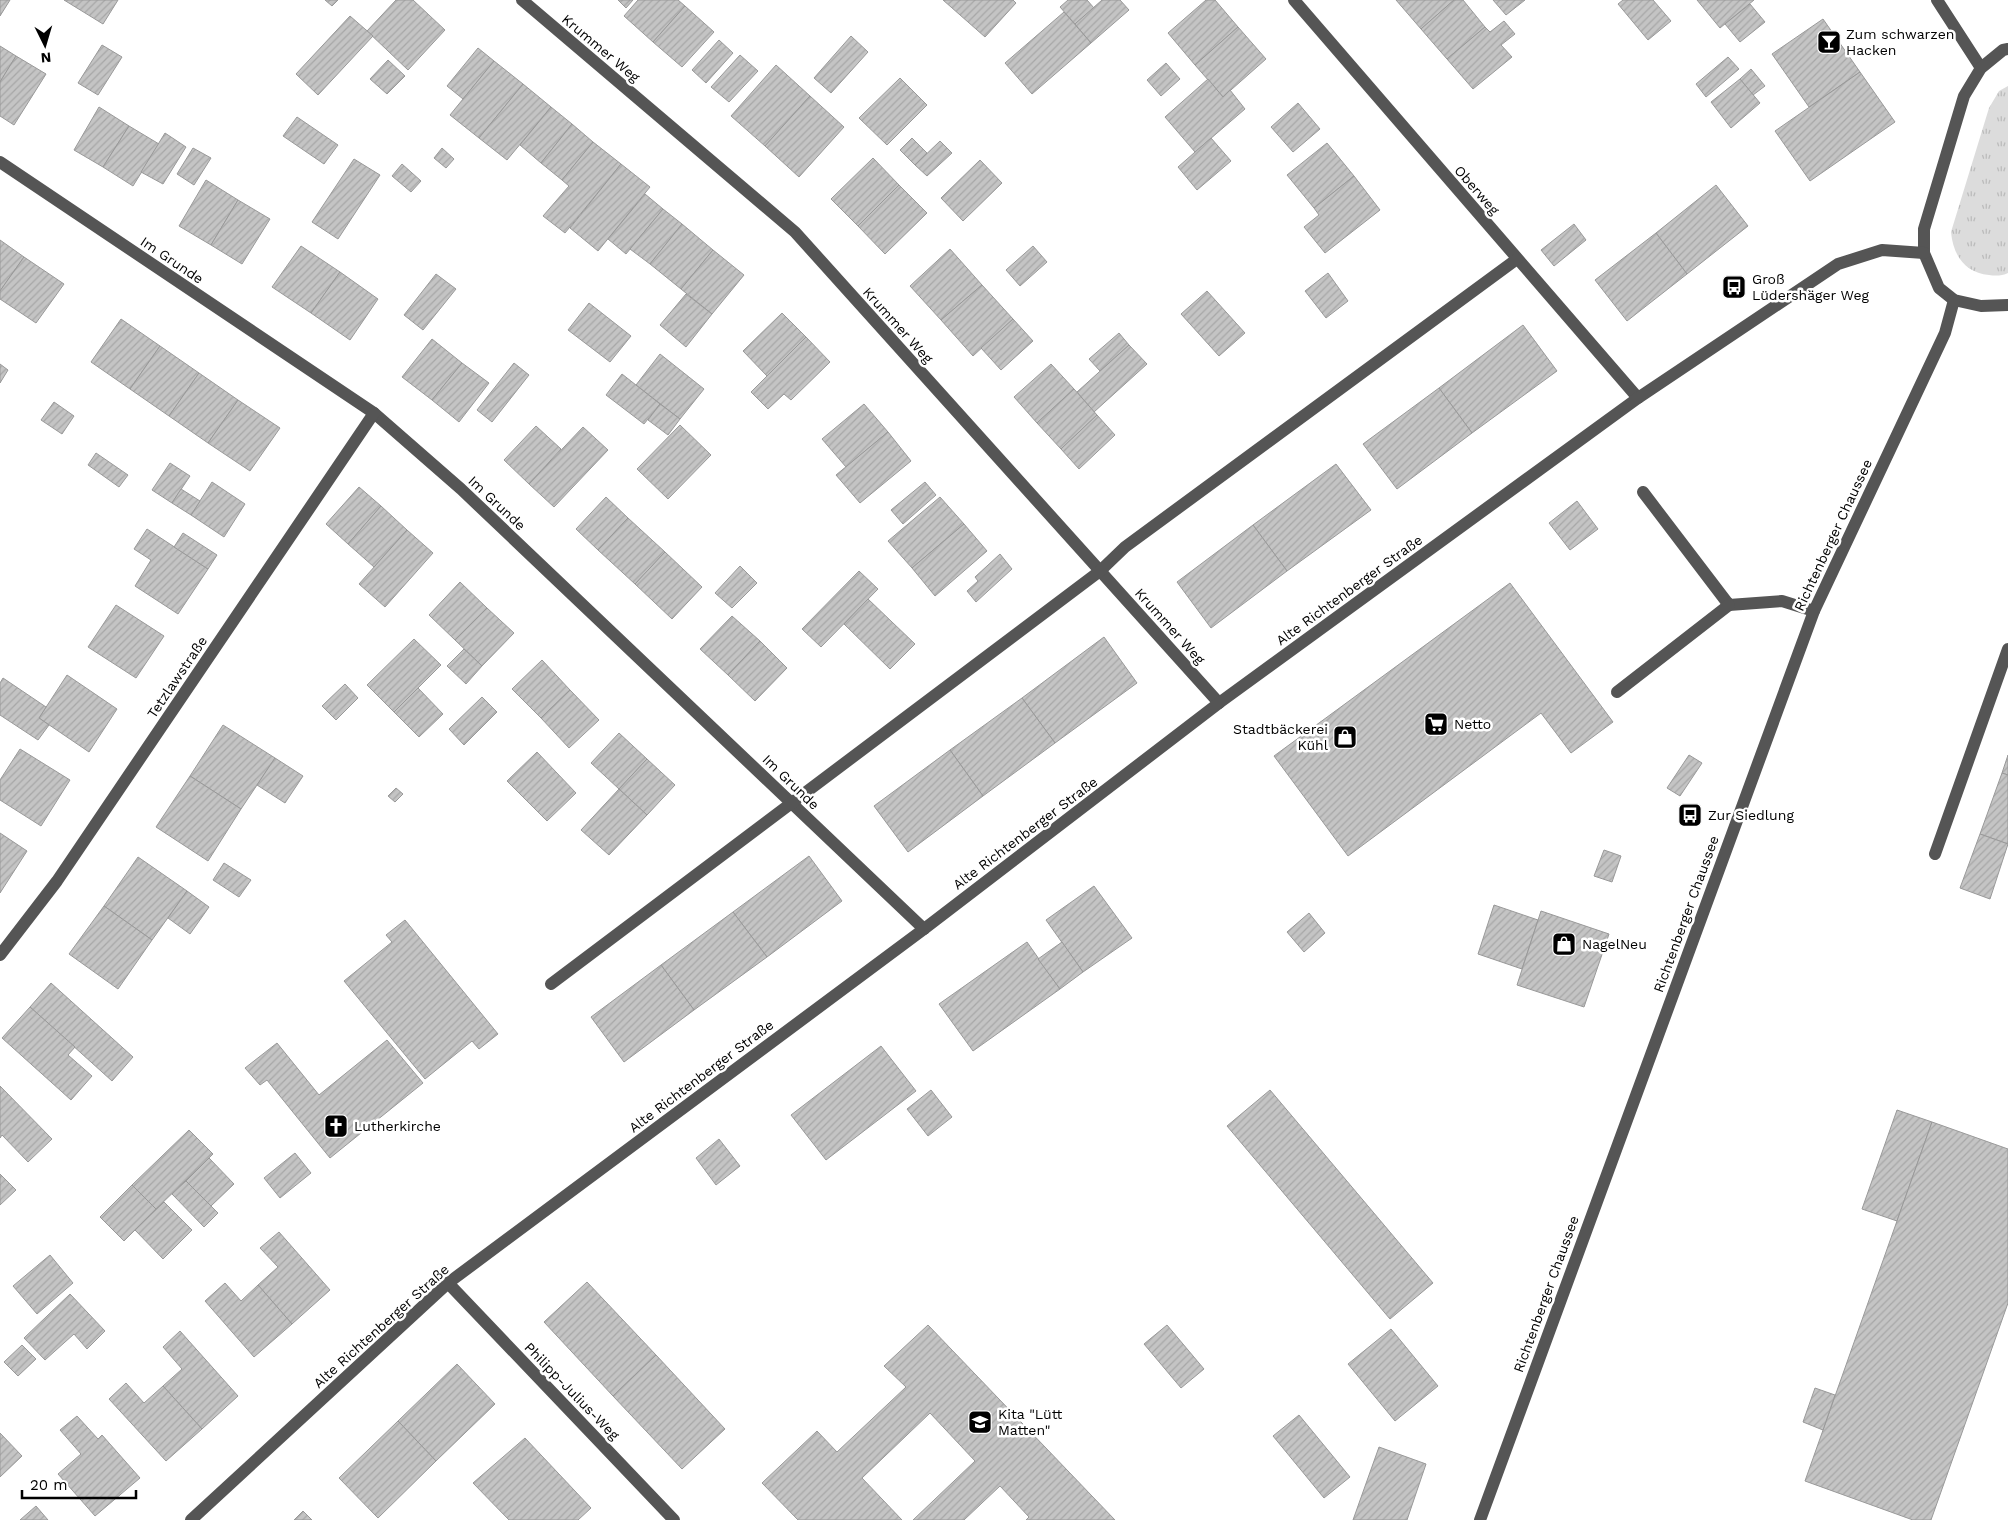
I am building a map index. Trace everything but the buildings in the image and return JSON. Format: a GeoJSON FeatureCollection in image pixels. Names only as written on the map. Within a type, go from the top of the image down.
{"type":"FeatureCollection","features":[{"type":"Feature","properties":{"kind":"street","name":"Krummer Weg"},"geometry":{"type":"LineString","coordinates":[[522,0],[794,232],[1219,703]]}},
{"type":"Feature","properties":{"kind":"street","name":"Oberweg"},"geometry":{"type":"LineString","coordinates":[[1294,0],[1638,398]]}},
{"type":"Feature","properties":{"kind":"street"},"geometry":{"type":"LineString","coordinates":[[1937,0],[1981,68]]}},
{"type":"Feature","properties":{"kind":"street"},"geometry":{"type":"LineString","coordinates":[[2008,50],[2003,50],[1981,68],[1964,96],[1924,229],[1924,253],[1940,288],[1954,300],[1981,306],[2008,305]]}},
{"type":"Feature","properties":{"kind":"street","name":"Im Grunde"},"geometry":{"type":"LineString","coordinates":[[0,162],[374,412],[461,489],[924,929]]}},
{"type":"Feature","properties":{"kind":"street","name":"Alte Richtenberger Straße"},"geometry":{"type":"LineString","coordinates":[[191,1520],[448,1283],[924,929],[1219,703],[1638,398],[1838,264],[1882,250],[1924,253]]}},
{"type":"Feature","properties":{"kind":"street"},"geometry":{"type":"LineString","coordinates":[[551,984],[1100,571],[1125,547],[1517,259]]}},
{"type":"Feature","properties":{"kind":"street","name":"Richtenberger Chaussee"},"geometry":{"type":"LineString","coordinates":[[1480,1520],[1814,611],[1945,334],[1954,300]]}},
{"type":"Feature","properties":{"kind":"street","name":"Tetzlawstraße"},"geometry":{"type":"LineString","coordinates":[[0,955],[57,880],[374,412]]}},
{"type":"Feature","properties":{"kind":"street"},"geometry":{"type":"LineString","coordinates":[[1643,492],[1729,606]]}},
{"type":"Feature","properties":{"kind":"street"},"geometry":{"type":"LineString","coordinates":[[1617,692],[1729,606],[1782,601],[1814,611]]}},
{"type":"Feature","properties":{"kind":"street"},"geometry":{"type":"LineString","coordinates":[[1935,854],[2008,649]]}},
{"type":"Feature","properties":{"kind":"street","name":"Philipp-Julius-Weg"},"geometry":{"type":"LineString","coordinates":[[448,1283],[674,1520]]}},
{"type":"Feature","properties":{"kind":"green space"},"geometry":{"type":"Polygon","coordinates":[[[2008,86],[2008,273],[1994,276],[1981,274],[1967,267],[1954,248],[1951,232],[1989,108],[1999,91],[2008,86]]]}},
{"type":"Feature","properties":{"kind":"place","name":"Zum schwarzen Hacken"},"geometry":{"type":"Point","coordinates":[1829,42]}},
{"type":"Feature","properties":{"kind":"place","name":"Groß Lüdershäger Weg"},"geometry":{"type":"Point","coordinates":[1734,287]}},
{"type":"Feature","properties":{"kind":"place","name":"Netto"},"geometry":{"type":"Point","coordinates":[1436,724]}},
{"type":"Feature","properties":{"kind":"place","name":"Stadtbäckerei Kühl"},"geometry":{"type":"Point","coordinates":[1345,737]}},
{"type":"Feature","properties":{"kind":"place","name":"Zur Siedlung"},"geometry":{"type":"Point","coordinates":[1690,815]}},
{"type":"Feature","properties":{"kind":"place","name":"NagelNeu"},"geometry":{"type":"Point","coordinates":[1564,944]}},
{"type":"Feature","properties":{"kind":"place","name":"Lutherkirche"},"geometry":{"type":"Point","coordinates":[336,1126]}},
{"type":"Feature","properties":{"kind":"place","name":"Kita \"Lütt Matten\""},"geometry":{"type":"Point","coordinates":[980,1422]}}]}
